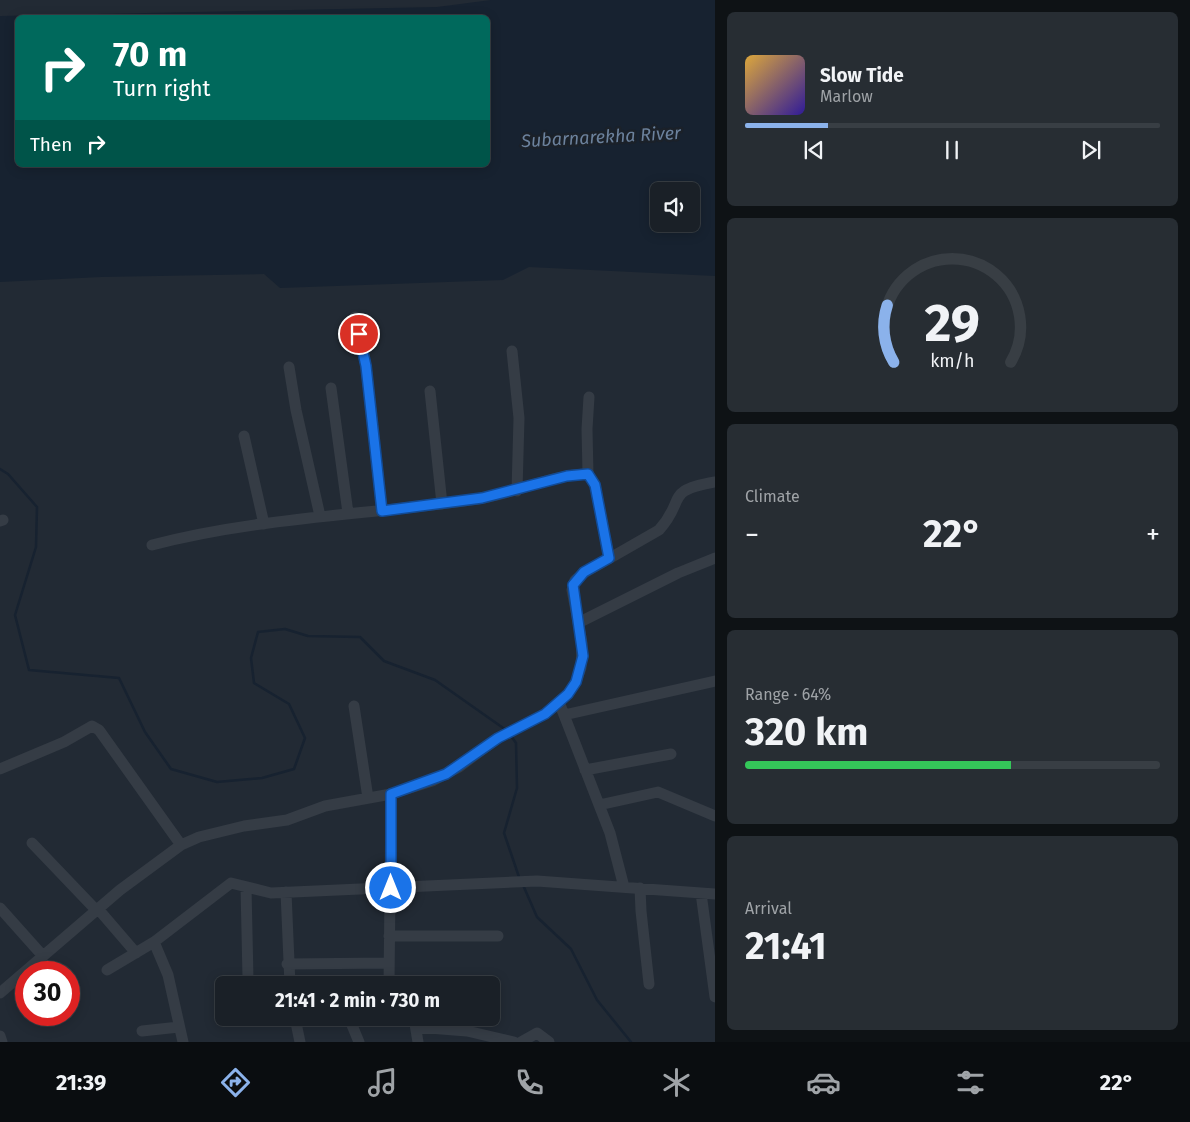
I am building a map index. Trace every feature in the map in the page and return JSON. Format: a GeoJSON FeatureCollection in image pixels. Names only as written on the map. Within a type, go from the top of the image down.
{"type":"FeatureCollection","features":[{"type":"Feature","properties":{"kind":"street"},"geometry":{"type":"LineString","coordinates":[[355,317],[366,366],[382,511]]}},
{"type":"Feature","properties":{"kind":"street"},"geometry":{"type":"LineString","coordinates":[[512,351],[519,418],[518,491]]}},
{"type":"Feature","properties":{"kind":"street"},"geometry":{"type":"LineString","coordinates":[[289,367],[296,410],[320,516]]}},
{"type":"Feature","properties":{"kind":"street"},"geometry":{"type":"LineString","coordinates":[[331,388],[348,513]]}},
{"type":"Feature","properties":{"kind":"street"},"geometry":{"type":"LineString","coordinates":[[430,391],[442,504]]}},
{"type":"Feature","properties":{"kind":"street"},"geometry":{"type":"LineString","coordinates":[[589,397],[587,429],[588,474],[595,485],[609,558]]}},
{"type":"Feature","properties":{"kind":"street"},"geometry":{"type":"LineString","coordinates":[[244,436],[264,524]]}},
{"type":"Feature","properties":{"kind":"street"},"geometry":{"type":"LineString","coordinates":[[152,545],[189,535],[320,516],[442,504],[518,491],[567,476],[588,474]]}},
{"type":"Feature","properties":{"kind":"street"},"geometry":{"type":"LineString","coordinates":[[0,993],[120,890],[181,845],[199,837],[244,826],[287,820],[325,806],[391,794],[446,774],[498,738],[526,724],[559,702],[576,682],[582,668],[582,643],[572,590],[575,580],[609,558],[659,530],[666,522],[682,491],[690,486],[715,482]]}},
{"type":"Feature","properties":{"kind":"street"},"geometry":{"type":"LineString","coordinates":[[578,624],[678,573],[715,558]]}},
{"type":"Feature","properties":{"kind":"street"},"geometry":{"type":"LineString","coordinates":[[564,716],[715,681]]}},
{"type":"Feature","properties":{"kind":"street"},"geometry":{"type":"LineString","coordinates":[[559,702],[615,847],[624,887]]}},
{"type":"Feature","properties":{"kind":"street"},"geometry":{"type":"LineString","coordinates":[[354,706],[368,798]]}},
{"type":"Feature","properties":{"kind":"street"},"geometry":{"type":"LineString","coordinates":[[0,769],[64,742],[92,726],[99,730],[181,845]]}},
{"type":"Feature","properties":{"kind":"street"},"geometry":{"type":"LineString","coordinates":[[585,770],[671,754]]}},
{"type":"Feature","properties":{"kind":"street"},"geometry":{"type":"LineString","coordinates":[[599,805],[658,792],[715,816]]}},
{"type":"Feature","properties":{"kind":"street"},"geometry":{"type":"LineString","coordinates":[[389,976],[391,794]]}},
{"type":"Feature","properties":{"kind":"street"},"geometry":{"type":"LineString","coordinates":[[32,843],[96,910],[99,910],[136,953]]}},
{"type":"Feature","properties":{"kind":"street"},"geometry":{"type":"LineString","coordinates":[[107,970],[154,942],[227,884],[235,883],[271,893],[537,881],[715,894]]}},
{"type":"Feature","properties":{"kind":"street"},"geometry":{"type":"LineString","coordinates":[[246,887],[248,976]]}},
{"type":"Feature","properties":{"kind":"street"},"geometry":{"type":"LineString","coordinates":[[640,888],[649,984]]}},
{"type":"Feature","properties":{"kind":"street"},"geometry":{"type":"LineString","coordinates":[[286,892],[289,976]]}},
{"type":"Feature","properties":{"kind":"street"},"geometry":{"type":"LineString","coordinates":[[701,893],[715,996]]}},
{"type":"Feature","properties":{"kind":"street"},"geometry":{"type":"LineString","coordinates":[[0,908],[42,955]]}},
{"type":"Feature","properties":{"kind":"street"},"geometry":{"type":"LineString","coordinates":[[389,936],[498,936]]}},
{"type":"Feature","properties":{"kind":"street"},"geometry":{"type":"LineString","coordinates":[[154,942],[168,975],[183,1042]]}},
{"type":"Feature","properties":{"kind":"street"},"geometry":{"type":"LineString","coordinates":[[288,964],[389,963]]}},
{"type":"Feature","properties":{"kind":"street"},"geometry":{"type":"LineString","coordinates":[[297,1026],[300,1042]]}},
{"type":"Feature","properties":{"kind":"street"},"geometry":{"type":"LineString","coordinates":[[352,1026],[359,1042]]}},
{"type":"Feature","properties":{"kind":"street"},"geometry":{"type":"LineString","coordinates":[[416,1026],[418,1042]]}},
{"type":"Feature","properties":{"kind":"street"},"geometry":{"type":"LineString","coordinates":[[438,1026],[514,1042]]}},
{"type":"Feature","properties":{"kind":"street"},"geometry":{"type":"LineString","coordinates":[[142,1031],[179,1027]]}},
{"type":"Feature","properties":{"kind":"street"},"geometry":{"type":"LineString","coordinates":[[521,1042],[537,1034],[549,1042]]}},
{"type":"Feature","properties":{"kind":"street"},"geometry":{"type":"LineString","coordinates":[[0,1036],[2,1042]]}},
{"type":"Feature","properties":{"kind":"water","name":"Subarnarekha River"},"geometry":{"type":"Polygon","coordinates":[[[491,0],[715,0],[715,276],[529,267],[503,280],[280,288],[264,274],[101,277],[0,282],[0,16],[15,16],[15,167],[490,167],[490,15],[49,15],[437,7],[491,0]]]}},
{"type":"Feature","properties":{"kind":"waterway"},"geometry":{"type":"LineString","coordinates":[[0,469],[8,474],[37,507],[36,547],[15,615],[29,670],[119,678],[145,732],[171,769],[217,782],[262,778],[294,769],[305,738],[289,704],[254,683],[251,658],[258,632],[285,629],[308,636],[360,637],[384,661],[435,680],[506,730]]}},
{"type":"Feature","properties":{"kind":"waterway"},"geometry":{"type":"LineString","coordinates":[[511,736],[516,743],[517,788],[504,833],[519,877]]}},
{"type":"Feature","properties":{"kind":"waterway"},"geometry":{"type":"LineString","coordinates":[[523,885],[537,917],[571,949],[597,1000],[631,1042]]}},
{"type":"Feature","properties":{"kind":"route"},"geometry":{"type":"LineString","coordinates":[[359,334],[366,366],[382,511],[482,498],[514,492],[567,476],[588,474],[595,485],[609,558],[584,572],[575,580],[573,585],[572,590],[583,656],[582,668],[568,694],[545,714],[498,738],[459,767],[432,780],[391,794],[391,888]]}}]}
